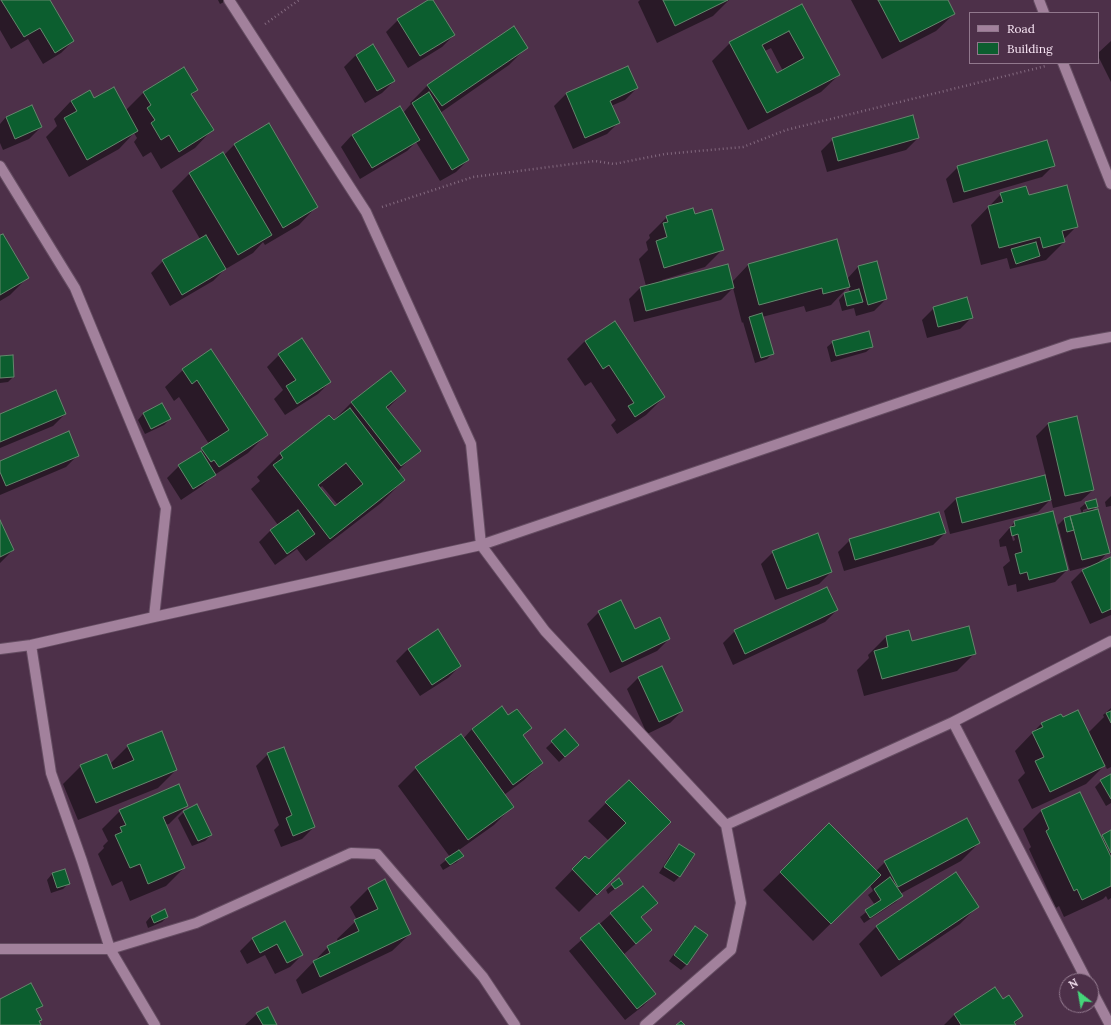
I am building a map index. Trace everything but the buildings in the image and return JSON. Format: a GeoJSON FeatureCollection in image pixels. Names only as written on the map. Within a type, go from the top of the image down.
{"type":"FeatureCollection","features":[{"type":"Feature","properties":{"kind":"street"},"geometry":{"type":"LineString","coordinates":[[229,0],[366,212],[471,444],[481,545],[545,631],[726,825],[741,903],[731,950],[645,1025]]}},
{"type":"Feature","properties":{"kind":"street"},"geometry":{"type":"LineString","coordinates":[[1039,0],[1044,12]]}},
{"type":"Feature","properties":{"kind":"street"},"geometry":{"type":"LineString","coordinates":[[1063,64],[1111,184]]}},
{"type":"Feature","properties":{"kind":"street"},"geometry":{"type":"LineString","coordinates":[[0,166],[76,288],[166,508],[154,617]]}},
{"type":"Feature","properties":{"kind":"street"},"geometry":{"type":"LineString","coordinates":[[0,649],[31,645],[481,545],[1072,344],[1111,337]]}},
{"type":"Feature","properties":{"kind":"street"},"geometry":{"type":"LineString","coordinates":[[726,825],[953,722],[1111,641]]}},
{"type":"Feature","properties":{"kind":"street"},"geometry":{"type":"LineString","coordinates":[[31,645],[50,773],[82,861],[110,949],[156,1025]]}},
{"type":"Feature","properties":{"kind":"street"},"geometry":{"type":"LineString","coordinates":[[953,722],[1083,973]]}},
{"type":"Feature","properties":{"kind":"street"},"geometry":{"type":"LineString","coordinates":[[0,949],[110,949],[196,923],[351,853],[377,854],[483,977],[515,1025]]}},
{"type":"Feature","properties":{"kind":"street"},"geometry":{"type":"LineString","coordinates":[[1099,1004],[1110,1025]]}},
{"type":"Feature","properties":{"kind":"path"},"geometry":{"type":"LineString","coordinates":[[251,34],[299,0]]}},
{"type":"Feature","properties":{"kind":"path"},"geometry":{"type":"LineString","coordinates":[[366,212],[473,177],[595,161],[614,164],[665,154],[743,147],[786,130],[1049,65]]}}]}
